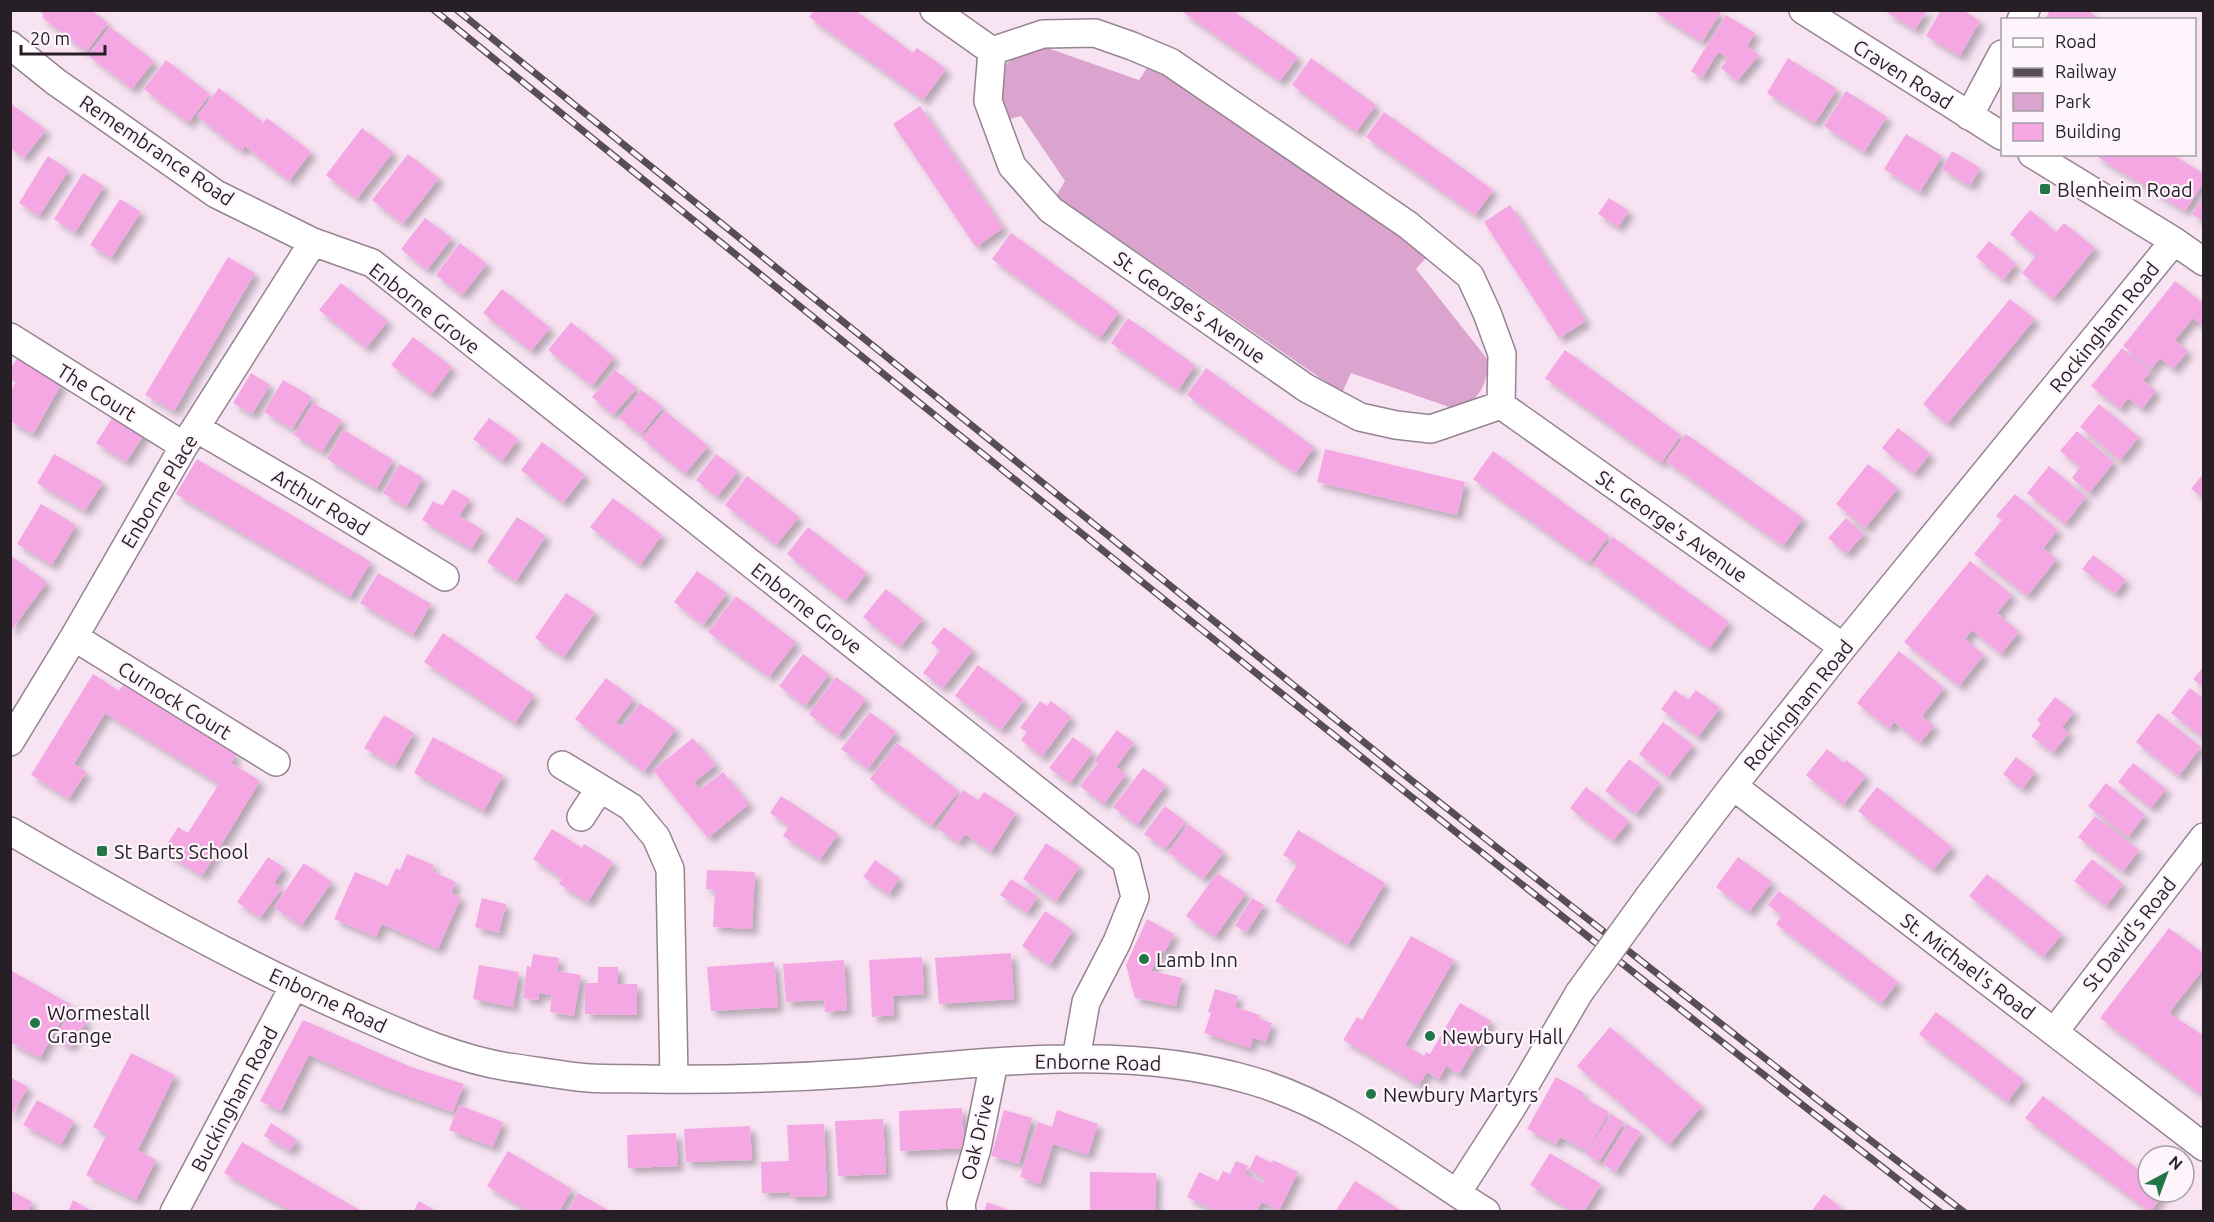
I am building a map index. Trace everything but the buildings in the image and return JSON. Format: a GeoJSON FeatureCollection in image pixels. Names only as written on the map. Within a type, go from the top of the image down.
{"type":"FeatureCollection","features":[{"type":"Feature","properties":{"kind":"street"},"geometry":{"type":"LineString","coordinates":[[934,10],[992,51],[1043,34],[1095,33],[1170,62],[1398,219],[1470,276],[1502,354],[1501,405]]}},
{"type":"Feature","properties":{"kind":"street","name":"Craven Road"},"geometry":{"type":"LineString","coordinates":[[1803,10],[2001,135]]}},
{"type":"Feature","properties":{"kind":"street","name":"Remembrance Road"},"geometry":{"type":"LineString","coordinates":[[10,45],[56,82],[216,194],[313,242]]}},
{"type":"Feature","properties":{"kind":"street","name":"St. George's Avenue"},"geometry":{"type":"LineString","coordinates":[[992,51],[988,101],[1012,166],[1051,210],[1296,381],[1360,417],[1396,425],[1431,429],[1501,405],[1843,648]]}},
{"type":"Feature","properties":{"kind":"street"},"geometry":{"type":"LineString","coordinates":[[1969,116],[2001,56]]}},
{"type":"Feature","properties":{"kind":"street"},"geometry":{"type":"LineString","coordinates":[[2035,156],[2174,241],[2204,262]]}},
{"type":"Feature","properties":{"kind":"street","name":"Rockingham Road"},"geometry":{"type":"LineString","coordinates":[[1456,1193],[1511,1109],[1579,993],[1650,895],[1843,648],[2174,241]]}},
{"type":"Feature","properties":{"kind":"street","name":"Enborne Place"},"geometry":{"type":"LineString","coordinates":[[10,742],[190,437],[313,242]]}},
{"type":"Feature","properties":{"kind":"street","name":"Enborne Grove"},"geometry":{"type":"LineString","coordinates":[[313,242],[372,263],[1126,861],[1135,897],[1117,942],[1086,1002],[1076,1059]]}},
{"type":"Feature","properties":{"kind":"street","name":"The Court"},"geometry":{"type":"LineString","coordinates":[[10,337],[190,437]]}},
{"type":"Feature","properties":{"kind":"street","name":"Arthur Road"},"geometry":{"type":"LineString","coordinates":[[190,437],[309,494],[445,578]]}},
{"type":"Feature","properties":{"kind":"street","name":"Curnock Court"},"geometry":{"type":"LineString","coordinates":[[74,637],[276,762]]}},
{"type":"Feature","properties":{"kind":"street"},"geometry":{"type":"LineString","coordinates":[[562,765],[631,807],[656,837],[670,870],[674,1079]]}},
{"type":"Feature","properties":{"kind":"street","name":"St. Michael's Road"},"geometry":{"type":"LineString","coordinates":[[1733,786],[2204,1147]]}},
{"type":"Feature","properties":{"kind":"street"},"geometry":{"type":"LineString","coordinates":[[581,817],[600,788]]}},
{"type":"Feature","properties":{"kind":"street","name":"Enborne Road"},"geometry":{"type":"LineString","coordinates":[[10,831],[180,926],[294,986],[419,1041],[473,1059],[503,1066],[581,1077],[674,1079],[855,1073],[994,1062],[1076,1059],[1160,1062],[1215,1072],[1283,1091],[1330,1113],[1486,1212]]}},
{"type":"Feature","properties":{"kind":"street","name":"St David's Road"},"geometry":{"type":"LineString","coordinates":[[2054,1032],[2204,837]]}},
{"type":"Feature","properties":{"kind":"street","name":"Buckingham Road"},"geometry":{"type":"LineString","coordinates":[[174,1212],[294,986]]}},
{"type":"Feature","properties":{"kind":"street","name":"Oak Drive"},"geometry":{"type":"LineString","coordinates":[[962,1212],[961,1204],[977,1148],[994,1062]]}},
{"type":"Feature","properties":{"kind":"green space"},"geometry":{"type":"Polygon","coordinates":[[[1039,45],[1139,80],[1151,62],[1430,253],[1416,269],[1488,360],[1484,384],[1476,397],[1455,409],[1351,373],[1342,393],[1056,196],[1065,181],[1021,116],[1007,120],[1001,101],[1006,64],[1023,51],[1039,45]]]}},
{"type":"Feature","properties":{"kind":"railway"},"geometry":{"type":"LineString","coordinates":[[434,10],[1184,615],[1940,1212]]}},
{"type":"Feature","properties":{"kind":"railway"},"geometry":{"type":"LineString","coordinates":[[457,10],[1411,780],[1964,1212]]}},
{"type":"Feature","properties":{"kind":"place","name":"Blenheim Road"},"geometry":{"type":"Point","coordinates":[2045,189]}},
{"type":"Feature","properties":{"kind":"place","name":"St Barts School"},"geometry":{"type":"Point","coordinates":[102,851]}},
{"type":"Feature","properties":{"kind":"place","name":"Lamb Inn"},"geometry":{"type":"Point","coordinates":[1144,959]}},
{"type":"Feature","properties":{"kind":"place","name":"Wormestall Grange"},"geometry":{"type":"Point","coordinates":[35,1023]}},
{"type":"Feature","properties":{"kind":"place","name":"Newbury Hall"},"geometry":{"type":"Point","coordinates":[1430,1036]}},
{"type":"Feature","properties":{"kind":"place","name":"Newbury Martyrs"},"geometry":{"type":"Point","coordinates":[1371,1094]}}]}
